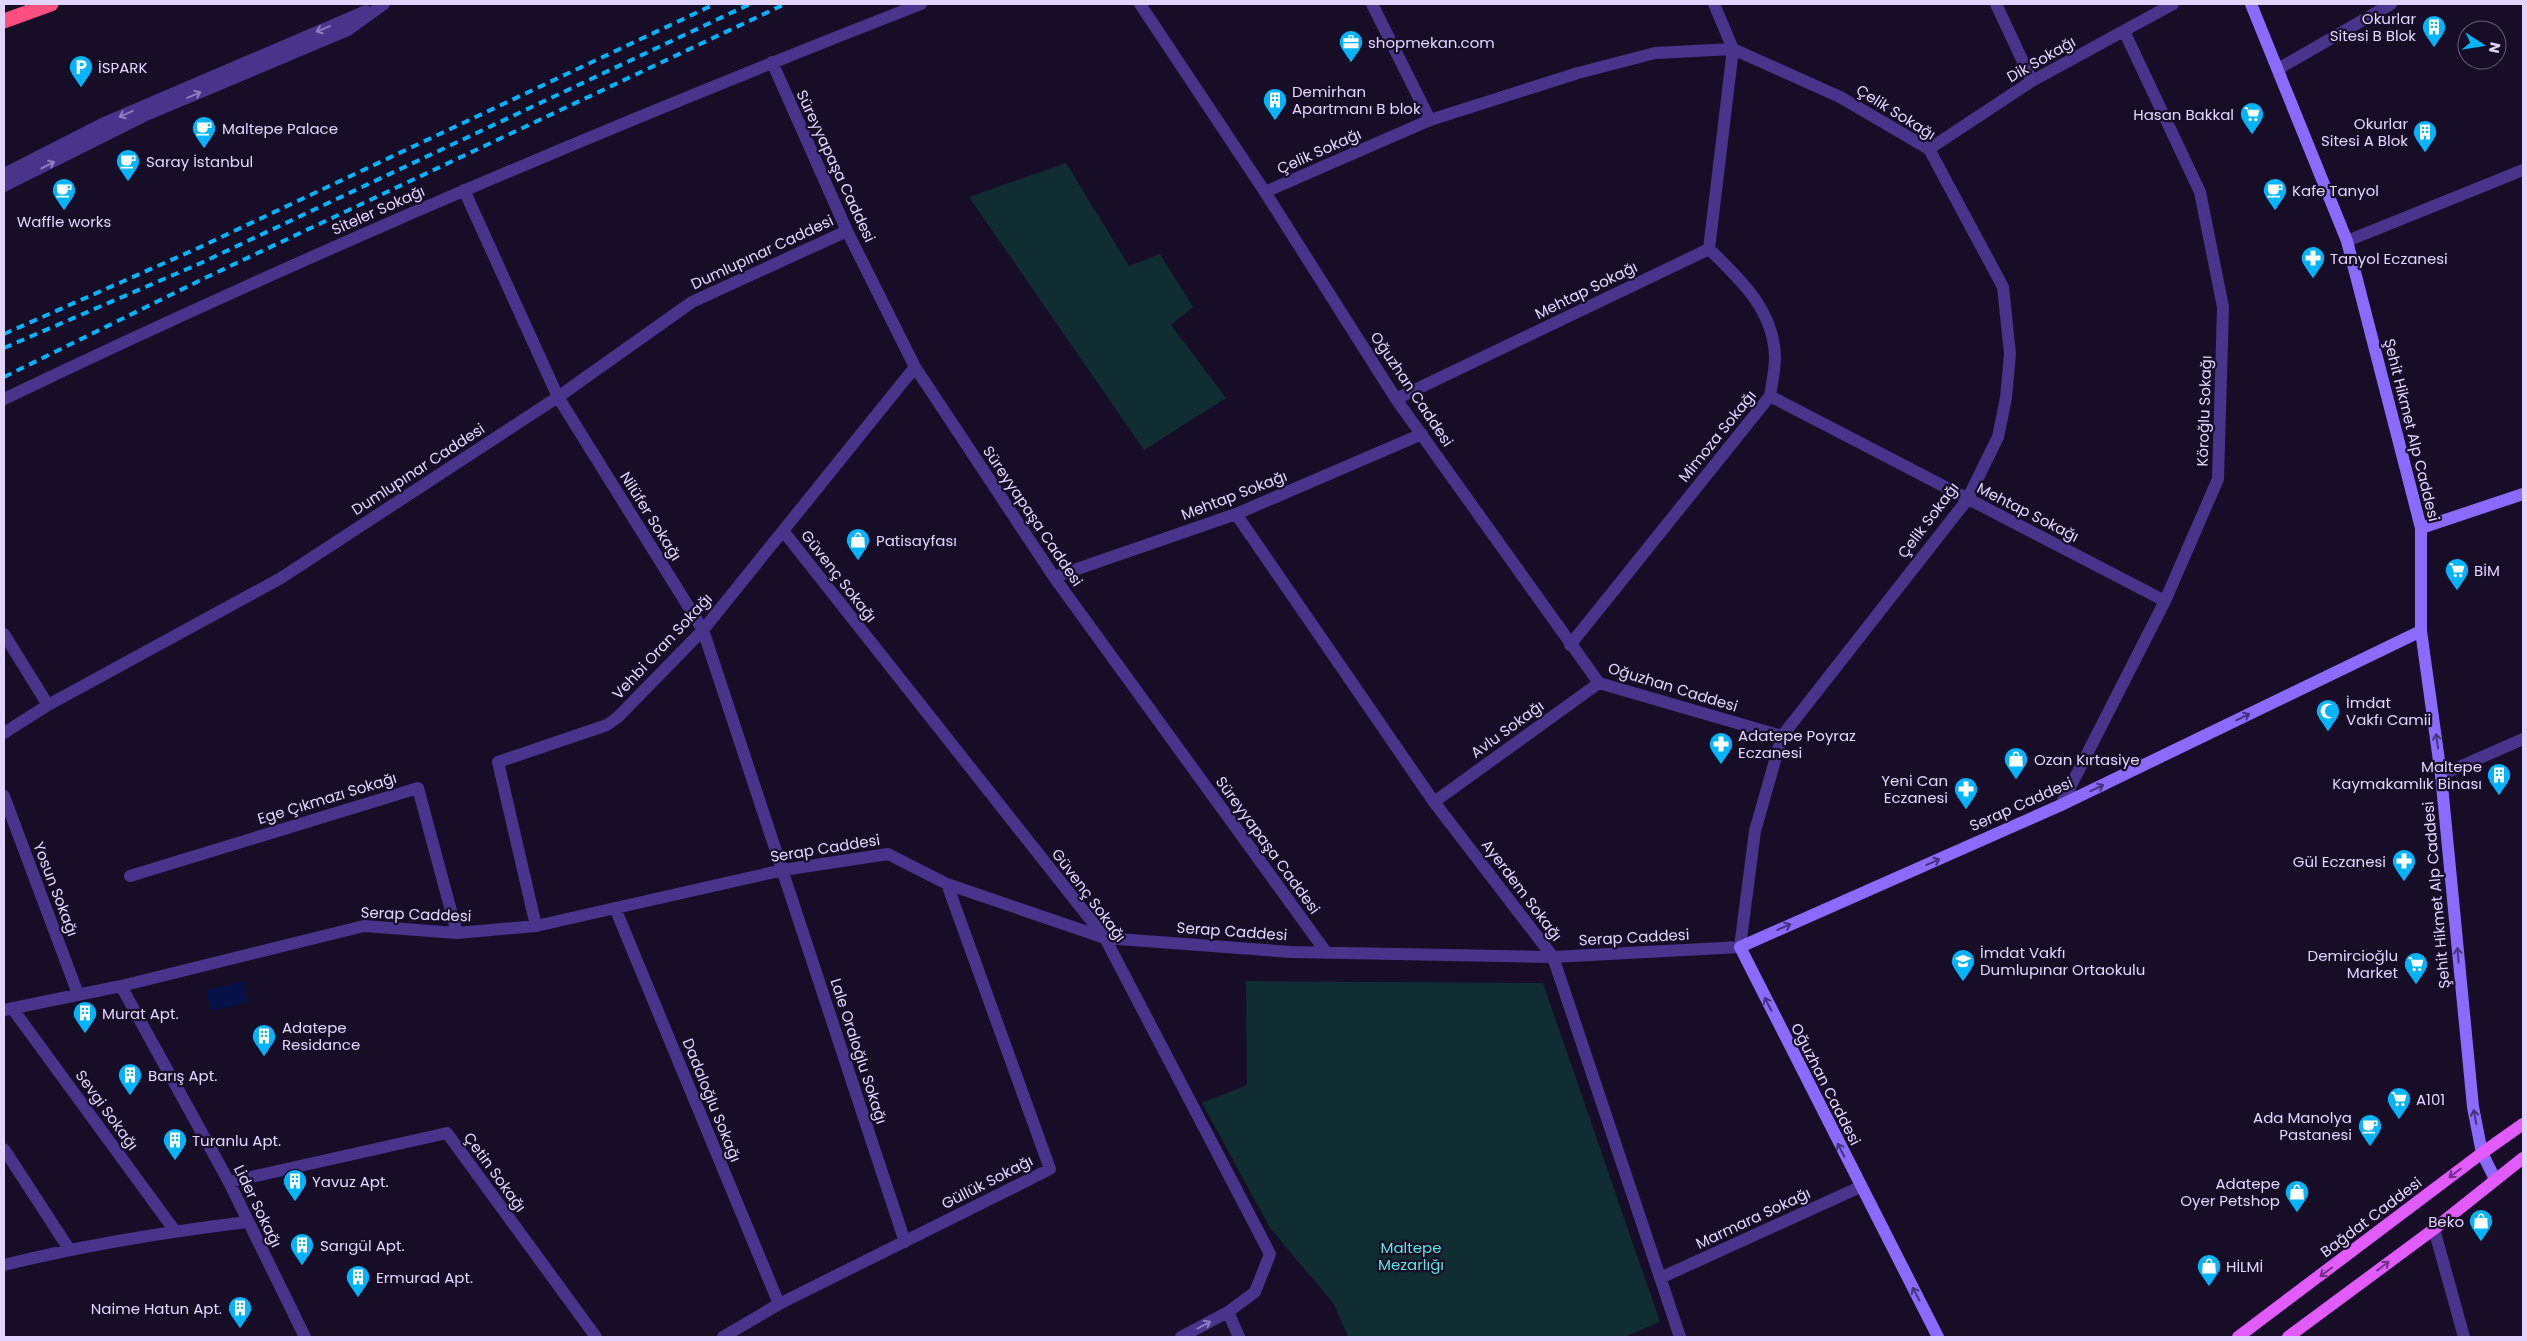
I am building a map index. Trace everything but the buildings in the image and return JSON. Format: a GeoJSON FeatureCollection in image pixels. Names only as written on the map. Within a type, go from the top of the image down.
{"type":"FeatureCollection","features":[{"type":"Feature","properties":{"kind":"highway"},"geometry":{"type":"LineString","coordinates":[[4,22],[51,4]]}},
{"type":"Feature","properties":{"kind":"main road","name":"Bağdat Caddesi"},"geometry":{"type":"LineString","coordinates":[[2238,1337],[2523,1124]]}},
{"type":"Feature","properties":{"kind":"main road"},"geometry":{"type":"LineString","coordinates":[[2291,1336],[2434,1229],[2523,1158]]}},
{"type":"Feature","properties":{"kind":"street"},"geometry":{"type":"LineString","coordinates":[[4,174],[102,124],[384,4]]}},
{"type":"Feature","properties":{"kind":"street"},"geometry":{"type":"LineString","coordinates":[[4,186],[146,115],[348,30],[384,4]]}},
{"type":"Feature","properties":{"kind":"street","name":"Siteler Sokağı"},"geometry":{"type":"LineString","coordinates":[[4,399],[150,329],[464,190],[772,62],[921,4]]}},
{"type":"Feature","properties":{"kind":"street","name":"Oğuzhan Caddesi"},"geometry":{"type":"LineString","coordinates":[[1140,4],[1265,192],[1396,399],[1598,682],[1782,736]]}},
{"type":"Feature","properties":{"kind":"street"},"geometry":{"type":"LineString","coordinates":[[1372,4],[1430,120]]}},
{"type":"Feature","properties":{"kind":"street"},"geometry":{"type":"LineString","coordinates":[[1709,249],[1733,49],[1714,4]]}},
{"type":"Feature","properties":{"kind":"street"},"geometry":{"type":"LineString","coordinates":[[1996,4],[2032,81]]}},
{"type":"Feature","properties":{"kind":"street","name":"Dik Sokağı"},"geometry":{"type":"LineString","coordinates":[[1928,149],[2032,81],[2173,4]]}},
{"type":"Feature","properties":{"kind":"street","name":"Şehit Hikmet Alp Caddesi"},"geometry":{"type":"LineString","coordinates":[[2251,4],[2347,241],[2421,528],[2421,632],[2441,775],[2473,1107],[2482,1153],[2495,1179]]}},
{"type":"Feature","properties":{"kind":"street"},"geometry":{"type":"LineString","coordinates":[[2278,69],[2391,4]]}},
{"type":"Feature","properties":{"kind":"street","name":"Köroğlu Sokağı"},"geometry":{"type":"LineString","coordinates":[[2061,805],[2165,601],[2218,479],[2223,307],[2200,192],[2124,31]]}},
{"type":"Feature","properties":{"kind":"street","name":"Çelik Sokağı"},"geometry":{"type":"LineString","coordinates":[[1265,192],[1430,120],[1578,73],[1655,53],[1733,49],[1840,96],[1928,149],[2003,287],[2010,354],[2006,398],[1998,436],[1967,500],[1782,736]]}},
{"type":"Feature","properties":{"kind":"street","name":"Süreyyapaşa Caddesi"},"geometry":{"type":"LineString","coordinates":[[772,62],[847,231],[915,367],[1054,577],[1326,952]]}},
{"type":"Feature","properties":{"kind":"street"},"geometry":{"type":"LineString","coordinates":[[2347,241],[2523,170]]}},
{"type":"Feature","properties":{"kind":"street","name":"Nilüfer Sokağı"},"geometry":{"type":"LineString","coordinates":[[464,190],[558,397],[703,630],[783,870]]}},
{"type":"Feature","properties":{"kind":"street","name":"Dumlupınar Caddesi"},"geometry":{"type":"LineString","coordinates":[[4,733],[48,705],[281,578],[558,397],[692,302],[847,231]]}},
{"type":"Feature","properties":{"kind":"street","name":"Mehtap Sokağı"},"geometry":{"type":"LineString","coordinates":[[1396,399],[1709,249]]}},
{"type":"Feature","properties":{"kind":"street","name":"Mimoza Sokağı"},"geometry":{"type":"LineString","coordinates":[[1570,645],[1770,396],[1775,357],[1769,322],[1745,284],[1709,249]]}},
{"type":"Feature","properties":{"kind":"street","name":"Vehbi Oran Sokağı"},"geometry":{"type":"LineString","coordinates":[[536,926],[498,762],[612,722],[703,630],[784,532],[915,367]]}},
{"type":"Feature","properties":{"kind":"street","name":"Mehtap Sokağı"},"geometry":{"type":"LineString","coordinates":[[1770,396],[1967,500],[2165,601]]}},
{"type":"Feature","properties":{"kind":"street","name":"Mehtap Sokağı"},"geometry":{"type":"LineString","coordinates":[[1054,577],[1236,514],[1422,434]]}},
{"type":"Feature","properties":{"kind":"street"},"geometry":{"type":"LineString","coordinates":[[2421,528],[2523,494]]}},
{"type":"Feature","properties":{"kind":"street","name":"Ayerdem Sokağı"},"geometry":{"type":"LineString","coordinates":[[1236,514],[1434,802],[1553,957],[1680,1337]]}},
{"type":"Feature","properties":{"kind":"street","name":"Güvenç Sokağı"},"geometry":{"type":"LineString","coordinates":[[784,532],[1105,938],[1270,1254],[1255,1292],[1228,1312],[1180,1337]]}},
{"type":"Feature","properties":{"kind":"street","name":"Serap Caddesi"},"geometry":{"type":"LineString","coordinates":[[8,1009],[121,986],[364,926],[458,934],[536,926],[783,870],[888,854],[947,884],[1105,938],[1291,952],[1553,957],[1740,947],[2061,805],[2421,632]]}},
{"type":"Feature","properties":{"kind":"street"},"geometry":{"type":"LineString","coordinates":[[4,634],[48,705]]}},
{"type":"Feature","properties":{"kind":"street","name":"Avlu Sokağı"},"geometry":{"type":"LineString","coordinates":[[1434,802],[1598,682]]}},
{"type":"Feature","properties":{"kind":"street"},"geometry":{"type":"LineString","coordinates":[[1740,947],[1755,831],[1782,736]]}},
{"type":"Feature","properties":{"kind":"street"},"geometry":{"type":"LineString","coordinates":[[2441,775],[2523,739]]}},
{"type":"Feature","properties":{"kind":"street","name":"Ege Çıkmazı Sokağı"},"geometry":{"type":"LineString","coordinates":[[130,876],[418,788],[458,934]]}},
{"type":"Feature","properties":{"kind":"street","name":"Yosun Sokağı"},"geometry":{"type":"LineString","coordinates":[[4,796],[78,994]]}},
{"type":"Feature","properties":{"kind":"street","name":"Lale Oraloğlu Sokağı"},"geometry":{"type":"LineString","coordinates":[[783,870],[904,1242]]}},
{"type":"Feature","properties":{"kind":"street","name":"Güllük Sokağı"},"geometry":{"type":"LineString","coordinates":[[723,1337],[779,1304],[1050,1169],[947,884]]}},
{"type":"Feature","properties":{"kind":"street","name":"Dadaloğlu Sokağı"},"geometry":{"type":"LineString","coordinates":[[615,908],[779,1304]]}},
{"type":"Feature","properties":{"kind":"street","name":"Oğuzhan Caddesi"},"geometry":{"type":"LineString","coordinates":[[1740,947],[1860,1187],[1938,1337]]}},
{"type":"Feature","properties":{"kind":"street","name":"Lider Sokağı"},"geometry":{"type":"LineString","coordinates":[[121,986],[229,1182],[305,1337]]}},
{"type":"Feature","properties":{"kind":"street","name":"Sevgi Sokağı"},"geometry":{"type":"LineString","coordinates":[[8,1009],[175,1230]]}},
{"type":"Feature","properties":{"kind":"street","name":"Çetin Sokağı"},"geometry":{"type":"LineString","coordinates":[[229,1182],[447,1133],[596,1337]]}},
{"type":"Feature","properties":{"kind":"street"},"geometry":{"type":"LineString","coordinates":[[4,1150],[69,1248]]}},
{"type":"Feature","properties":{"kind":"street","name":"Marmara Sokağı"},"geometry":{"type":"LineString","coordinates":[[1660,1278],[1860,1187]]}},
{"type":"Feature","properties":{"kind":"street"},"geometry":{"type":"LineString","coordinates":[[4,1265],[69,1248],[175,1230],[248,1222]]}},
{"type":"Feature","properties":{"kind":"street"},"geometry":{"type":"LineString","coordinates":[[2434,1229],[2464,1337]]}},
{"type":"Feature","properties":{"kind":"street"},"geometry":{"type":"LineString","coordinates":[[1228,1312],[1239,1337]]}},
{"type":"Feature","properties":{"kind":"green space"},"geometry":{"type":"Polygon","coordinates":[[[1066,163],[1129,266],[1160,254],[1193,307],[1171,325],[1226,398],[1144,450],[969,197],[1066,163]]]}},
{"type":"Feature","properties":{"kind":"green space","name":"Maltepe Mezarlığı"},"geometry":{"type":"Polygon","coordinates":[[[1246,981],[1543,983],[1660,1322],[1624,1337],[1348,1337],[1334,1304],[1270,1228],[1202,1103],[1247,1085],[1246,981]]]}},
{"type":"Feature","properties":{"kind":"shaded area"},"geometry":{"type":"Polygon","coordinates":[[[243,981],[248,1002],[211,1011],[206,990],[243,981]]]}},
{"type":"Feature","properties":{"kind":"railway"},"geometry":{"type":"LineString","coordinates":[[4,334],[196,249],[715,4]]}},
{"type":"Feature","properties":{"kind":"railway"},"geometry":{"type":"LineString","coordinates":[[4,348],[201,263],[750,4]]}},
{"type":"Feature","properties":{"kind":"railway"},"geometry":{"type":"LineString","coordinates":[[4,377],[207,277],[785,4]]}},
{"type":"Feature","properties":{"kind":"place","name":"Okurlar Sitesi B Blok"},"geometry":{"type":"Point","coordinates":[2434,48]}},
{"type":"Feature","properties":{"kind":"place","name":"shopmekan.com"},"geometry":{"type":"Point","coordinates":[1351,63]}},
{"type":"Feature","properties":{"kind":"place","name":"İSPARK"},"geometry":{"type":"Point","coordinates":[81,88]}},
{"type":"Feature","properties":{"kind":"place","name":"Demirhan Apartmanı B blok"},"geometry":{"type":"Point","coordinates":[1275,121]}},
{"type":"Feature","properties":{"kind":"place","name":"Hasan Bakkal"},"geometry":{"type":"Point","coordinates":[2252,135]}},
{"type":"Feature","properties":{"kind":"place","name":"Maltepe Palace"},"geometry":{"type":"Point","coordinates":[204,149]}},
{"type":"Feature","properties":{"kind":"place","name":"Okurlar Sitesi A Blok"},"geometry":{"type":"Point","coordinates":[2425,153]}},
{"type":"Feature","properties":{"kind":"place","name":"Saray İstanbul"},"geometry":{"type":"Point","coordinates":[128,182]}},
{"type":"Feature","properties":{"kind":"place","name":"Waffle works"},"geometry":{"type":"Point","coordinates":[64,211]}},
{"type":"Feature","properties":{"kind":"place","name":"Kafe Tanyol"},"geometry":{"type":"Point","coordinates":[2275,211]}},
{"type":"Feature","properties":{"kind":"place","name":"Tanyol Eczanesi"},"geometry":{"type":"Point","coordinates":[2313,279]}},
{"type":"Feature","properties":{"kind":"place","name":"Patisayfası"},"geometry":{"type":"Point","coordinates":[858,561]}},
{"type":"Feature","properties":{"kind":"place","name":"BİM"},"geometry":{"type":"Point","coordinates":[2457,591]}},
{"type":"Feature","properties":{"kind":"place","name":"İmdat Vakfı Camii"},"geometry":{"type":"Point","coordinates":[2328,732]}},
{"type":"Feature","properties":{"kind":"place","name":"Adatepe Poyraz Eczanesi"},"geometry":{"type":"Point","coordinates":[1721,765]}},
{"type":"Feature","properties":{"kind":"place","name":"Ozan Kırtasiye"},"geometry":{"type":"Point","coordinates":[2016,780]}},
{"type":"Feature","properties":{"kind":"place","name":"Maltepe Kaymakamlık Binası"},"geometry":{"type":"Point","coordinates":[2499,796]}},
{"type":"Feature","properties":{"kind":"place","name":"Yeni Can Eczanesi"},"geometry":{"type":"Point","coordinates":[1966,810]}},
{"type":"Feature","properties":{"kind":"place","name":"Gül Eczanesi"},"geometry":{"type":"Point","coordinates":[2404,882]}},
{"type":"Feature","properties":{"kind":"place","name":"İmdat Vakfı Dumlupınar Ortaokulu"},"geometry":{"type":"Point","coordinates":[1963,982]}},
{"type":"Feature","properties":{"kind":"place","name":"Demircioğlu Market"},"geometry":{"type":"Point","coordinates":[2416,985]}},
{"type":"Feature","properties":{"kind":"place","name":"Murat Apt."},"geometry":{"type":"Point","coordinates":[85,1034]}},
{"type":"Feature","properties":{"kind":"place","name":"Adatepe Residance"},"geometry":{"type":"Point","coordinates":[264,1057]}},
{"type":"Feature","properties":{"kind":"place","name":"Barış Apt."},"geometry":{"type":"Point","coordinates":[130,1096]}},
{"type":"Feature","properties":{"kind":"place","name":"A101"},"geometry":{"type":"Point","coordinates":[2399,1120]}},
{"type":"Feature","properties":{"kind":"place","name":"Ada Manolya Pastanesi"},"geometry":{"type":"Point","coordinates":[2370,1147]}},
{"type":"Feature","properties":{"kind":"place","name":"Turanlu Apt."},"geometry":{"type":"Point","coordinates":[175,1161]}},
{"type":"Feature","properties":{"kind":"place","name":"Yavuz Apt."},"geometry":{"type":"Point","coordinates":[295,1202]}},
{"type":"Feature","properties":{"kind":"place","name":"Adatepe Oyer Petshop"},"geometry":{"type":"Point","coordinates":[2297,1213]}},
{"type":"Feature","properties":{"kind":"place","name":"Beko"},"geometry":{"type":"Point","coordinates":[2481,1242]}},
{"type":"Feature","properties":{"kind":"place","name":"Sarıgül Apt."},"geometry":{"type":"Point","coordinates":[302,1266]}},
{"type":"Feature","properties":{"kind":"place","name":"HİLMİ"},"geometry":{"type":"Point","coordinates":[2209,1287]}},
{"type":"Feature","properties":{"kind":"place","name":"Ermurad Apt."},"geometry":{"type":"Point","coordinates":[358,1298]}},
{"type":"Feature","properties":{"kind":"place","name":"Naime Hatun Apt."},"geometry":{"type":"Point","coordinates":[240,1329]}}]}
